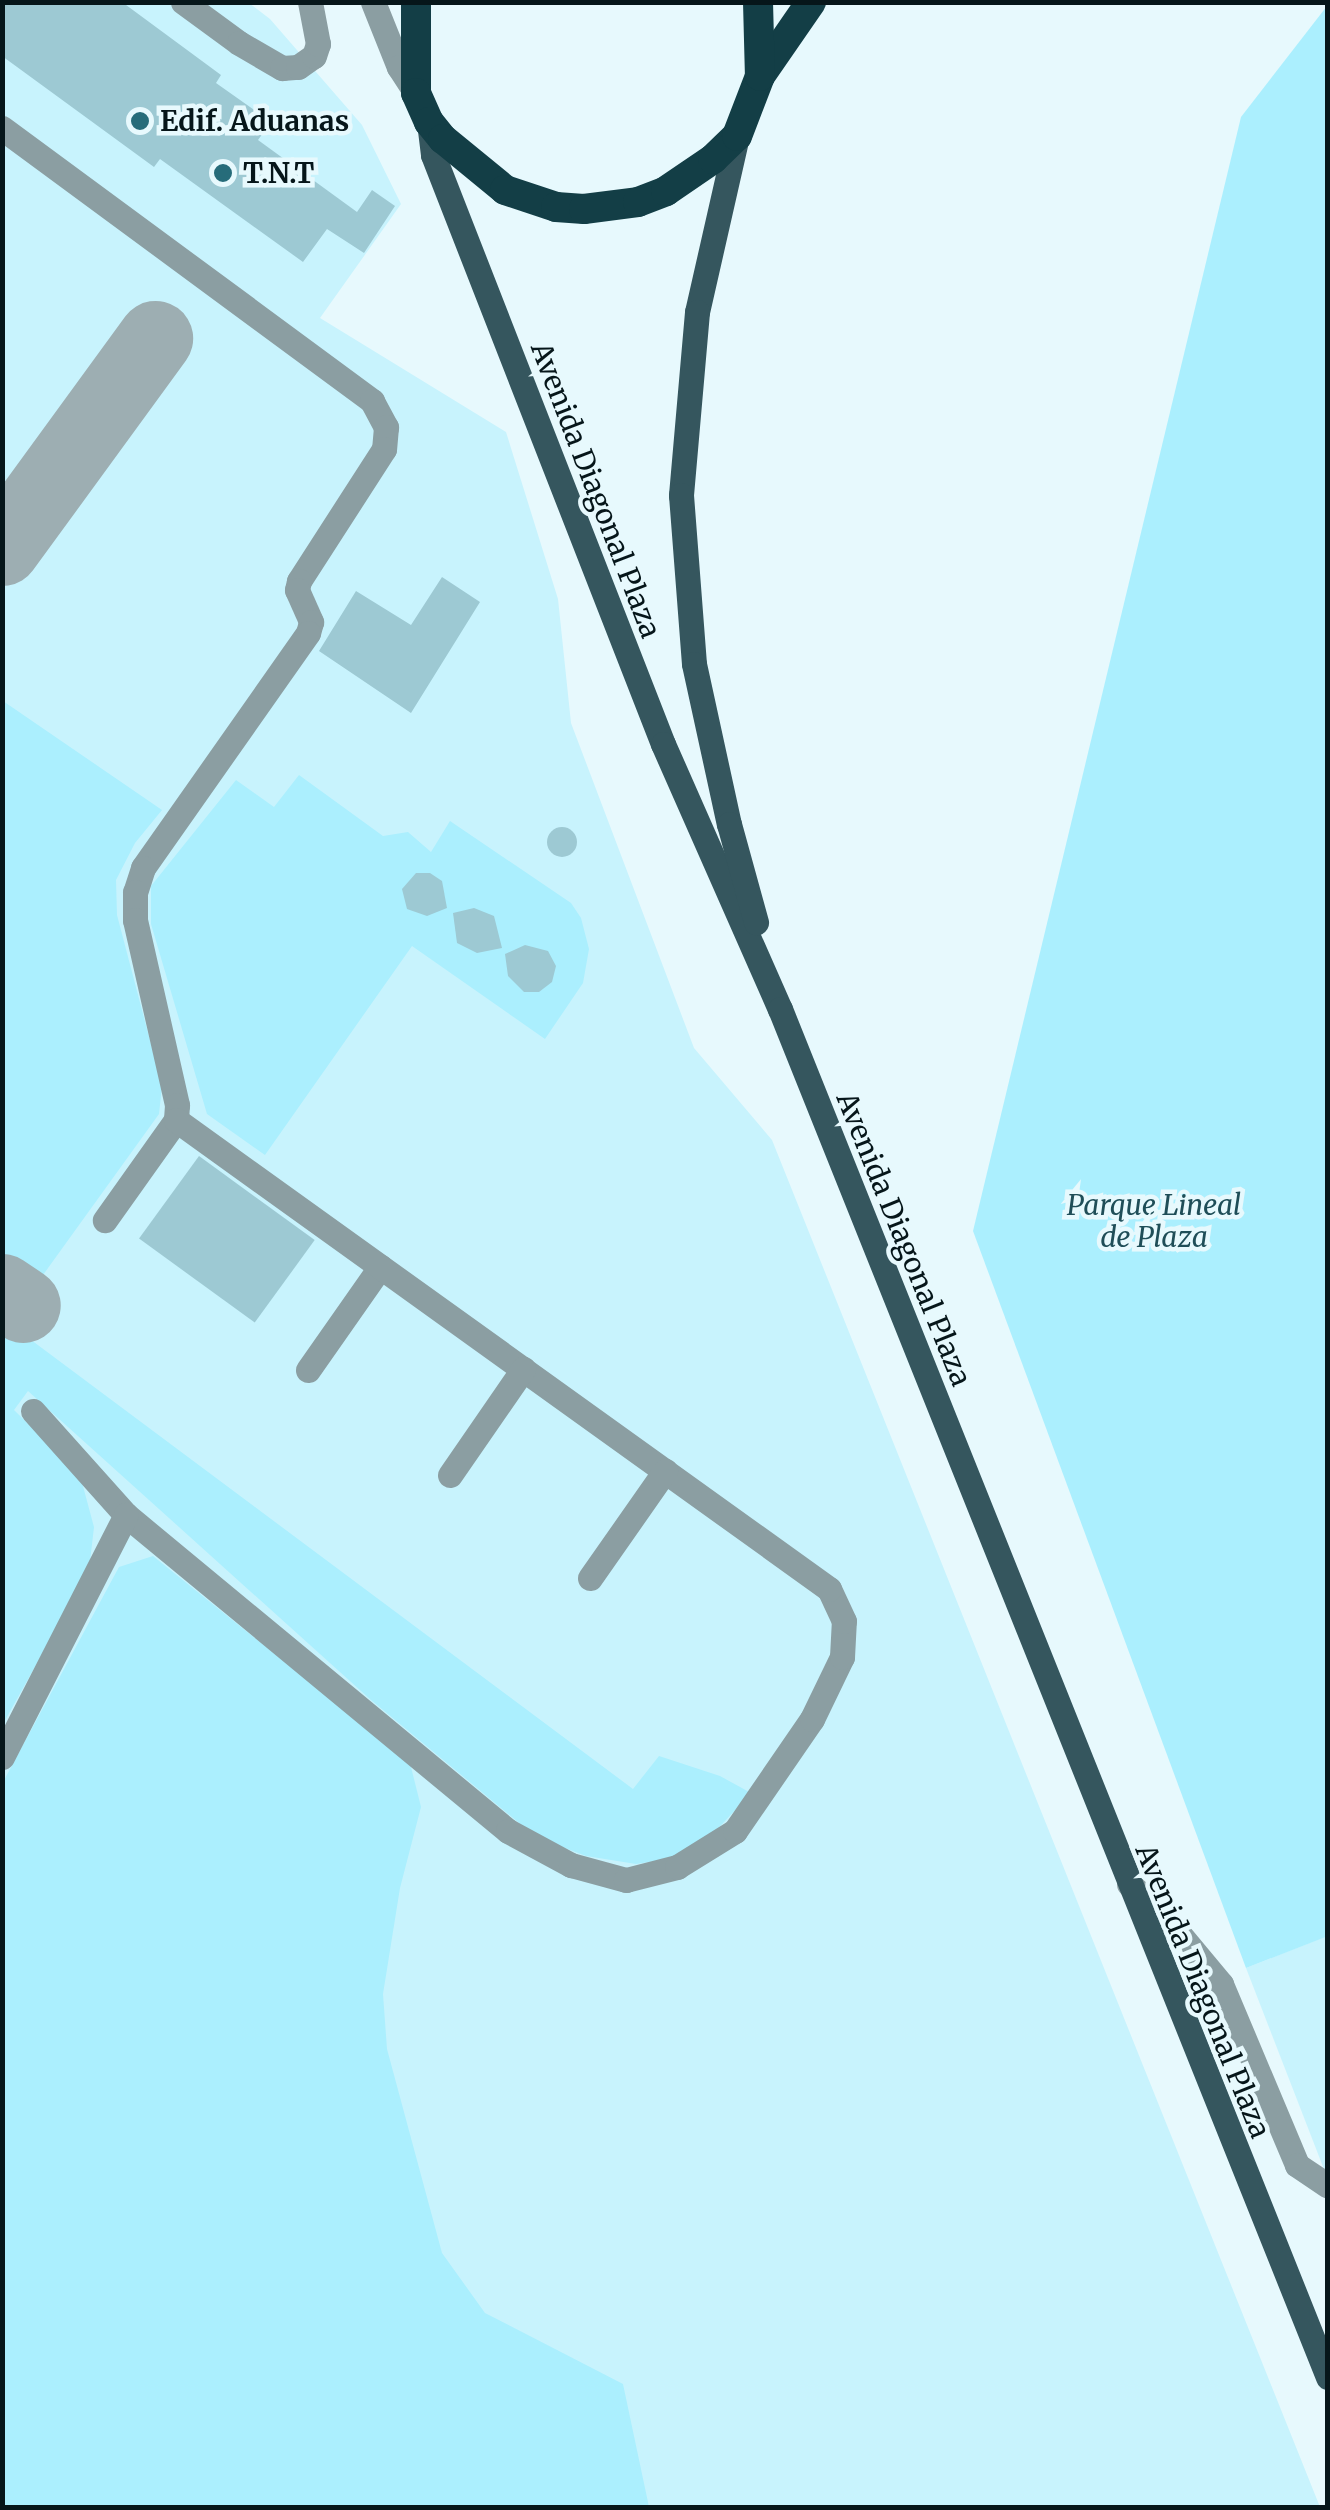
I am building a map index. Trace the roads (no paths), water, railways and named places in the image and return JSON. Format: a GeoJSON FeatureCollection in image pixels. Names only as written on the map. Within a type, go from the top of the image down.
{"type":"FeatureCollection","features":[{"type":"Feature","properties":{"kind":"highway"},"geometry":{"type":"LineString","coordinates":[[416,2],[416,93],[429,122],[459,156],[505,190],[556,207],[584,210],[626,205],[666,191],[714,159],[737,136],[760,76],[811,2]]}},
{"type":"Feature","properties":{"kind":"highway"},"geometry":{"type":"LineString","coordinates":[[758,2],[760,76]]}},
{"type":"Feature","properties":{"kind":"main road","name":"Avenida Diagonal Plaza"},"geometry":{"type":"LineString","coordinates":[[429,122],[433,155],[656,726],[780,1009],[1126,1882],[1328,2378]]}},
{"type":"Feature","properties":{"kind":"main road"},"geometry":{"type":"LineString","coordinates":[[737,136],[697,312],[686,402],[681,495],[685,584],[704,724],[780,1009]]}},
{"type":"Feature","properties":{"kind":"street"},"geometry":{"type":"LineString","coordinates":[[184,2],[238,43],[282,68],[298,66],[314,56],[318,44],[310,2]]}},
{"type":"Feature","properties":{"kind":"street"},"geometry":{"type":"LineString","coordinates":[[373,2],[399,67],[416,93]]}},
{"type":"Feature","properties":{"kind":"street"},"geometry":{"type":"LineString","coordinates":[[2,128],[372,401],[386,427],[384,449],[299,581],[299,597],[311,622],[308,633],[168,827],[143,868],[135,892],[135,920],[178,1105],[176,1120],[104,1220]]}},
{"type":"Feature","properties":{"kind":"street"},"geometry":{"type":"LineString","coordinates":[[33,1411],[126,1514],[508,1831],[570,1865],[626,1880],[677,1867],[735,1830],[803,1732],[842,1657],[844,1621],[829,1589],[176,1120]]}},
{"type":"Feature","properties":{"kind":"street"},"geometry":{"type":"LineString","coordinates":[[308,1370],[380,1267]]}},
{"type":"Feature","properties":{"kind":"street"},"geometry":{"type":"LineString","coordinates":[[450,1475],[523,1369]]}},
{"type":"Feature","properties":{"kind":"street"},"geometry":{"type":"LineString","coordinates":[[590,1578],[665,1471]]}},
{"type":"Feature","properties":{"kind":"street"},"geometry":{"type":"LineString","coordinates":[[2,1757],[126,1514]]}},
{"type":"Feature","properties":{"kind":"street"},"geometry":{"type":"LineString","coordinates":[[1126,1882],[1160,1912],[1221,1984],[1297,2165],[1328,2186]]}},
{"type":"Feature","properties":{"kind":"place","name":"Edif. Aduanas"},"geometry":{"type":"Point","coordinates":[140,121]}},
{"type":"Feature","properties":{"kind":"place","name":"T.N.T"},"geometry":{"type":"Point","coordinates":[223,173]}},
{"type":"Feature","properties":{"kind":"park label","name":"Parque Lineal de Plaza"},"geometry":{"type":"Point","coordinates":[1154,1221]}}]}
